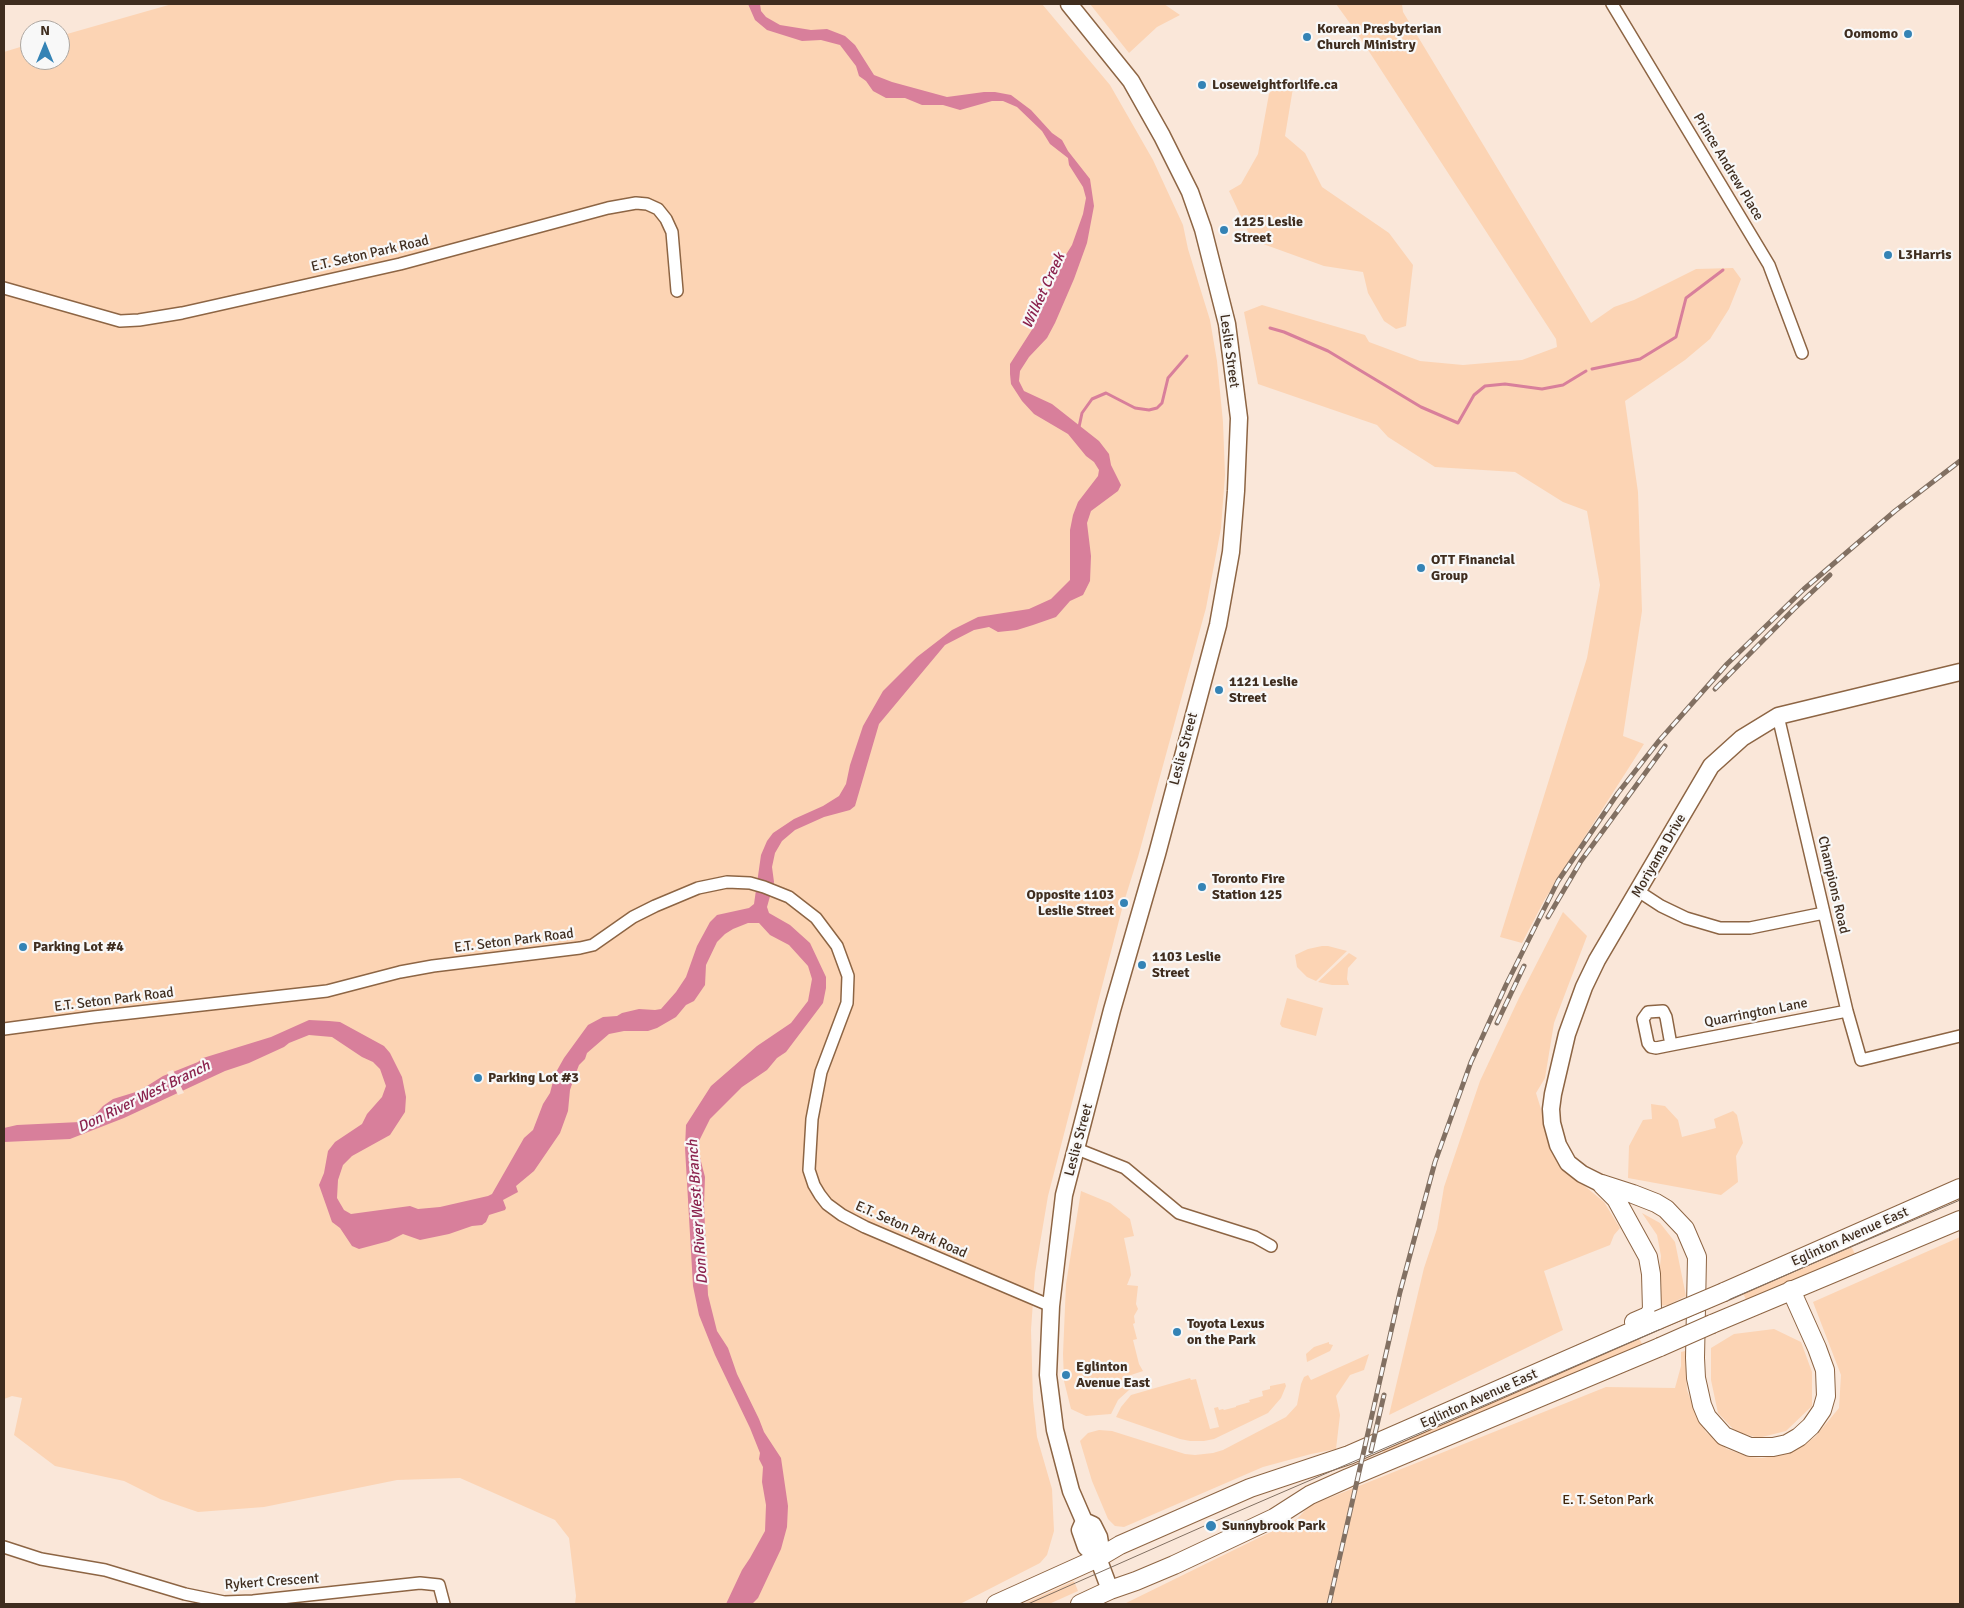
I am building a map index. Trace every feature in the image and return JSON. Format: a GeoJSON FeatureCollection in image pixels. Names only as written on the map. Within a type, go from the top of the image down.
{"type":"FeatureCollection","features":[{"type":"Feature","properties":{"kind":"main road","name":"Leslie Street"},"geometry":{"type":"LineString","coordinates":[[1069,4],[1133,85],[1162,136],[1190,192],[1203,229],[1227,324],[1238,418],[1236,491],[1231,552],[1218,624],[1155,861],[1112,1010],[1064,1195],[1051,1306],[1048,1375],[1055,1430],[1071,1491],[1084,1521],[1080,1530],[1086,1547],[1098,1558],[1110,1590]]}},
{"type":"Feature","properties":{"kind":"main road","name":"Moriyama Drive"},"geometry":{"type":"LineString","coordinates":[[1602,1184],[1582,1174],[1568,1162],[1555,1136],[1551,1109],[1567,1034],[1584,986],[1597,960],[1711,766],[1742,738],[1778,716],[1960,672]]}},
{"type":"Feature","properties":{"kind":"main road"},"geometry":{"type":"LineString","coordinates":[[1602,1184],[1656,1203],[1666,1209],[1685,1229],[1697,1257],[1695,1358],[1696,1378],[1702,1405],[1707,1417],[1724,1436],[1750,1447],[1774,1447],[1786,1444],[1799,1437],[1811,1426],[1822,1410],[1826,1396],[1825,1370],[1791,1290]]}},
{"type":"Feature","properties":{"kind":"main road"},"geometry":{"type":"LineString","coordinates":[[1536,1374],[1574,1351],[1648,1316],[1652,1310],[1648,1257],[1616,1199],[1602,1184]]}},
{"type":"Feature","properties":{"kind":"main road","name":"Eglinton Avenue East"},"geometry":{"type":"LineString","coordinates":[[996,1604],[1098,1558],[1120,1545],[1250,1488],[1349,1456],[1960,1188]]}},
{"type":"Feature","properties":{"kind":"main road","name":"Eglinton Avenue East"},"geometry":{"type":"LineString","coordinates":[[1080,1604],[1110,1590],[1136,1582],[1249,1530],[1274,1518],[1310,1495],[1960,1220]]}},
{"type":"Feature","properties":{"kind":"street","name":"Prince Andrew Place"},"geometry":{"type":"LineString","coordinates":[[1612,4],[1769,265],[1802,353]]}},
{"type":"Feature","properties":{"kind":"street","name":"E.T. Seton Park Road"},"geometry":{"type":"LineString","coordinates":[[4,288],[120,321],[139,320],[182,313],[400,264],[608,208],[636,203],[647,204],[658,210],[666,219],[672,232],[677,291]]}},
{"type":"Feature","properties":{"kind":"street","name":"Champions Road"},"geometry":{"type":"LineString","coordinates":[[1778,716],[1860,1060],[1960,1036]]}},
{"type":"Feature","properties":{"kind":"street","name":"E.T. Seton Park Road"},"geometry":{"type":"LineString","coordinates":[[4,1029],[327,991],[400,972],[434,966],[580,948],[593,945],[633,918],[655,906],[698,888],[726,882],[756,885],[789,897],[820,922],[838,946],[848,976],[847,1003],[821,1072],[812,1119],[809,1170],[820,1195],[832,1208],[865,1227],[1051,1306]]}},
{"type":"Feature","properties":{"kind":"street"},"geometry":{"type":"LineString","coordinates":[[1638,891],[1661,906],[1686,918],[1720,928],[1750,928],[1824,913]]}},
{"type":"Feature","properties":{"kind":"street","name":"Quarrington Lane"},"geometry":{"type":"LineString","coordinates":[[1671,1045],[1847,1011]]}},
{"type":"Feature","properties":{"kind":"street"},"geometry":{"type":"LineString","coordinates":[[1076,1149],[1125,1168],[1179,1213],[1254,1238],[1271,1246]]}},
{"type":"Feature","properties":{"kind":"street","name":"Rykert Crescent"},"geometry":{"type":"LineString","coordinates":[[4,1548],[42,1559],[105,1570],[185,1594],[224,1602],[253,1601],[420,1583],[439,1585],[444,1604]]}},
{"type":"Feature","properties":{"kind":"green space"},"geometry":{"type":"Polygon","coordinates":[[[172,4],[1042,4],[1110,85],[1153,160],[1183,225],[1188,249],[1210,320],[1217,361],[1223,422],[1225,475],[1221,528],[1206,608],[1138,857],[1123,905],[1048,1196],[1035,1273],[1031,1330],[1033,1400],[1037,1437],[1052,1489],[1054,1531],[1047,1555],[1040,1563],[960,1604],[575,1604],[576,1596],[569,1538],[555,1520],[460,1478],[397,1480],[264,1507],[198,1512],[160,1499],[124,1481],[55,1466],[14,1435],[22,1398],[12,1396],[4,1399],[4,52],[20,47],[20,70],[70,70],[70,33],[172,4]]]}},
{"type":"Feature","properties":{"kind":"green space"},"geometry":{"type":"Polygon","coordinates":[[[1090,4],[1164,4],[1180,15],[1157,27],[1129,53],[1090,4]]]}},
{"type":"Feature","properties":{"kind":"green space"},"geometry":{"type":"Polygon","coordinates":[[[1336,4],[1402,4],[1403,12],[1591,323],[1614,307],[1634,300],[1696,269],[1733,268],[1741,279],[1729,309],[1710,339],[1685,360],[1625,401],[1638,492],[1642,611],[1623,736],[1644,744],[1545,899],[1522,943],[1500,937],[1587,658],[1600,585],[1587,511],[1563,502],[1515,472],[1435,467],[1388,437],[1377,425],[1258,384],[1244,312],[1262,305],[1365,335],[1369,342],[1420,361],[1463,365],[1522,360],[1557,347],[1556,339],[1357,33],[1336,4]]]}},
{"type":"Feature","properties":{"kind":"green space"},"geometry":{"type":"Polygon","coordinates":[[[1278,81],[1294,82],[1285,136],[1305,153],[1322,187],[1389,233],[1413,265],[1406,326],[1396,329],[1384,321],[1368,293],[1363,272],[1324,266],[1252,240],[1229,191],[1241,184],[1258,154],[1269,94],[1278,81]]]}},
{"type":"Feature","properties":{"kind":"green space"},"geometry":{"type":"Polygon","coordinates":[[[1563,912],[1587,936],[1554,1023],[1545,1078],[1536,1093],[1558,1164],[1604,1202],[1620,1228],[1614,1235],[1610,1245],[1544,1271],[1563,1330],[1389,1415],[1424,1268],[1437,1229],[1444,1187],[1480,1081],[1519,998],[1563,912]]]}},
{"type":"Feature","properties":{"kind":"green space"},"geometry":{"type":"Polygon","coordinates":[[[1322,946],[1347,951],[1316,981],[1307,977],[1297,967],[1295,955],[1308,949],[1322,946]]]}},
{"type":"Feature","properties":{"kind":"green space"},"geometry":{"type":"Polygon","coordinates":[[[1349,953],[1357,958],[1348,968],[1347,979],[1349,985],[1332,985],[1318,982],[1349,953]]]}},
{"type":"Feature","properties":{"kind":"green space"},"geometry":{"type":"Polygon","coordinates":[[[1287,998],[1323,1008],[1316,1036],[1282,1027],[1280,1024],[1287,998]]]}},
{"type":"Feature","properties":{"kind":"green space"},"geometry":{"type":"Polygon","coordinates":[[[1651,1104],[1665,1106],[1678,1120],[1682,1137],[1716,1128],[1714,1119],[1733,1111],[1737,1115],[1743,1143],[1736,1156],[1738,1182],[1721,1195],[1628,1178],[1629,1146],[1643,1120],[1652,1119],[1651,1104]]]}},
{"type":"Feature","properties":{"kind":"green space"},"geometry":{"type":"Polygon","coordinates":[[[1081,1191],[1110,1203],[1130,1219],[1134,1236],[1124,1238],[1131,1275],[1127,1285],[1138,1286],[1136,1304],[1138,1309],[1134,1316],[1135,1323],[1133,1324],[1137,1339],[1133,1340],[1139,1364],[1143,1371],[1128,1376],[1130,1385],[1133,1384],[1134,1388],[1118,1400],[1111,1414],[1086,1416],[1071,1409],[1064,1381],[1063,1354],[1066,1284],[1081,1191]]]}},
{"type":"Feature","properties":{"kind":"green space"},"geometry":{"type":"Polygon","coordinates":[[[1642,1213],[1660,1223],[1675,1242],[1686,1296],[1668,1305],[1656,1306],[1661,1256],[1657,1235],[1642,1213]]]}},
{"type":"Feature","properties":{"kind":"green space","name":"E. T. Seton Park"},"geometry":{"type":"Polygon","coordinates":[[[1960,1237],[1960,1604],[1124,1604],[1297,1519],[1309,1506],[1606,1387],[1675,1388],[1681,1366],[1681,1352],[1685,1351],[1687,1390],[1697,1417],[1706,1432],[1727,1449],[1749,1457],[1762,1458],[1786,1454],[1798,1449],[1815,1437],[1839,1408],[1841,1375],[1813,1302],[1960,1237]]]}},
{"type":"Feature","properties":{"kind":"green space"},"geometry":{"type":"Polygon","coordinates":[[[1850,1244],[1856,1256],[1747,1302],[1742,1291],[1850,1244]]]}},
{"type":"Feature","properties":{"kind":"green space"},"geometry":{"type":"Polygon","coordinates":[[[1774,1329],[1801,1342],[1812,1372],[1812,1406],[1786,1431],[1758,1438],[1735,1431],[1718,1413],[1711,1380],[1711,1348],[1734,1334],[1774,1329]]]}},
{"type":"Feature","properties":{"kind":"green space"},"geometry":{"type":"Polygon","coordinates":[[[1639,1338],[1643,1346],[1385,1456],[1382,1448],[1639,1338]]]}},
{"type":"Feature","properties":{"kind":"green space"},"geometry":{"type":"Polygon","coordinates":[[[1329,1342],[1329,1344],[1333,1345],[1330,1351],[1307,1362],[1306,1354],[1314,1347],[1329,1342]]]}},
{"type":"Feature","properties":{"kind":"green space"},"geometry":{"type":"Polygon","coordinates":[[[1369,1354],[1364,1370],[1350,1375],[1336,1396],[1340,1415],[1336,1449],[1263,1467],[1124,1527],[1115,1526],[1108,1519],[1092,1481],[1080,1441],[1088,1433],[1099,1430],[1112,1431],[1185,1454],[1213,1453],[1223,1450],[1286,1417],[1297,1405],[1304,1377],[1308,1375],[1311,1380],[1369,1354]]]}},
{"type":"Feature","properties":{"kind":"green space"},"geometry":{"type":"Polygon","coordinates":[[[1190,1378],[1191,1380],[1196,1379],[1210,1429],[1219,1427],[1214,1408],[1218,1407],[1219,1410],[1224,1410],[1236,1407],[1250,1402],[1249,1400],[1263,1396],[1262,1391],[1270,1389],[1270,1386],[1285,1383],[1286,1386],[1281,1398],[1268,1413],[1214,1439],[1204,1441],[1180,1439],[1116,1417],[1121,1407],[1131,1395],[1190,1378]]]}},
{"type":"Feature","properties":{"kind":"green space"},"geometry":{"type":"Polygon","coordinates":[[[1074,1581],[1078,1591],[1049,1604],[1023,1604],[1074,1581]]]}},
{"type":"Feature","properties":{"kind":"water","name":"Don River West Branch"},"geometry":{"type":"Polygon","coordinates":[[[748,4],[760,4],[761,11],[766,17],[780,25],[811,30],[827,29],[845,36],[855,45],[874,75],[892,82],[947,97],[984,92],[1011,95],[1031,110],[1052,133],[1062,140],[1068,151],[1090,179],[1094,206],[1087,243],[1074,279],[1047,338],[1029,357],[1020,371],[1019,381],[1024,391],[1052,404],[1099,441],[1109,454],[1111,465],[1121,485],[1118,491],[1091,511],[1087,523],[1091,556],[1090,581],[1083,595],[1070,601],[1056,617],[1017,630],[998,632],[989,627],[974,630],[945,645],[879,724],[855,806],[850,810],[824,817],[795,830],[782,841],[775,853],[772,867],[774,882],[767,907],[769,913],[790,925],[810,943],[826,977],[826,988],[823,1003],[786,1052],[777,1058],[767,1070],[742,1087],[710,1119],[698,1143],[705,1177],[704,1205],[708,1295],[717,1331],[728,1348],[737,1374],[764,1432],[781,1458],[788,1506],[787,1527],[781,1549],[758,1598],[752,1604],[726,1604],[742,1570],[765,1531],[766,1505],[762,1482],[763,1467],[759,1459],[760,1453],[750,1428],[715,1355],[699,1315],[693,1286],[685,1148],[686,1125],[711,1086],[757,1046],[791,1023],[808,1001],[812,979],[808,966],[789,945],[770,935],[759,923],[748,923],[733,929],[717,942],[706,965],[705,985],[694,1001],[686,1005],[676,1017],[648,1031],[624,1031],[609,1034],[587,1053],[585,1059],[579,1065],[574,1078],[570,1090],[568,1111],[560,1133],[534,1171],[516,1186],[518,1192],[503,1200],[505,1210],[489,1215],[486,1222],[482,1225],[472,1226],[449,1234],[420,1240],[403,1234],[389,1241],[359,1249],[352,1246],[340,1228],[332,1222],[319,1185],[324,1173],[328,1151],[335,1142],[362,1124],[367,1114],[382,1097],[386,1086],[380,1069],[373,1062],[332,1037],[309,1035],[249,1063],[225,1071],[124,1118],[70,1139],[4,1142],[4,1128],[17,1125],[80,1122],[96,1114],[113,1099],[139,1091],[163,1076],[198,1062],[203,1058],[271,1037],[309,1020],[340,1022],[384,1046],[390,1053],[402,1077],[406,1097],[405,1112],[390,1135],[352,1156],[343,1165],[338,1180],[337,1198],[344,1210],[351,1214],[410,1206],[418,1209],[440,1207],[492,1194],[524,1138],[533,1130],[543,1104],[550,1093],[555,1074],[564,1058],[588,1025],[603,1017],[617,1016],[639,1009],[661,1009],[686,977],[697,946],[710,922],[717,915],[749,908],[754,904],[761,855],[773,833],[794,819],[823,806],[839,796],[846,784],[850,765],[863,726],[883,691],[917,657],[952,630],[978,617],[1029,609],[1051,599],[1070,580],[1070,530],[1073,515],[1078,502],[1098,476],[1099,470],[1068,434],[1034,414],[1022,401],[1011,384],[1010,374],[1010,364],[1035,325],[1054,274],[1072,245],[1083,214],[1086,198],[1083,187],[1069,165],[1068,158],[1050,144],[1042,131],[1017,107],[1003,101],[992,101],[960,110],[943,105],[922,105],[905,98],[886,98],[873,91],[866,81],[859,76],[856,66],[840,45],[821,40],[802,41],[767,30],[755,20],[748,4]]]}},
{"type":"Feature","properties":{"kind":"pier"},"geometry":{"type":"Polygon","coordinates":[[[173,1070],[184,1093],[178,1095],[167,1072],[173,1070]]]}},
{"type":"Feature","properties":{"kind":"waterway"},"geometry":{"type":"LineString","coordinates":[[1592,369],[1640,359],[1676,337],[1686,298],[1723,270]]}},
{"type":"Feature","properties":{"kind":"waterway"},"geometry":{"type":"LineString","coordinates":[[1270,328],[1328,351],[1421,407],[1458,423],[1474,395],[1485,386],[1505,384],[1542,389],[1563,385],[1586,371]]}},
{"type":"Feature","properties":{"kind":"waterway"},"geometry":{"type":"LineString","coordinates":[[1079,427],[1082,413],[1092,399],[1106,393],[1135,408],[1149,410],[1157,408],[1162,403],[1168,378],[1187,356]]}},
{"type":"Feature","properties":{"kind":"tram line"},"geometry":{"type":"LineString","coordinates":[[1028,1604],[1211,1523],[1960,1200]]}},
{"type":"Feature","properties":{"kind":"railway"},"geometry":{"type":"LineString","coordinates":[[1329,1604],[1400,1292],[1435,1162],[1471,1062],[1506,985],[1558,881],[1618,793],[1658,742],[1727,664],[1804,589],[1895,511],[1960,461]]}},
{"type":"Feature","properties":{"kind":"railway"},"geometry":{"type":"LineString","coordinates":[[1715,689],[1830,575]]}},
{"type":"Feature","properties":{"kind":"railway"},"geometry":{"type":"LineString","coordinates":[[1548,917],[1581,861],[1665,746]]}},
{"type":"Feature","properties":{"kind":"railway"},"geometry":{"type":"LineString","coordinates":[[1497,1023],[1524,966]]}},
{"type":"Feature","properties":{"kind":"railway"},"geometry":{"type":"LineString","coordinates":[[1371,1451],[1384,1395]]}},
{"type":"Feature","properties":{"kind":"place","name":"Oomomo"},"geometry":{"type":"Point","coordinates":[1908,34]}},
{"type":"Feature","properties":{"kind":"place","name":"Korean Presbyterian Church Ministry"},"geometry":{"type":"Point","coordinates":[1307,37]}},
{"type":"Feature","properties":{"kind":"place","name":"Loseweightforlife.ca"},"geometry":{"type":"Point","coordinates":[1202,85]}},
{"type":"Feature","properties":{"kind":"place","name":"1125 Leslie Street"},"geometry":{"type":"Point","coordinates":[1224,230]}},
{"type":"Feature","properties":{"kind":"place","name":"L3Harris"},"geometry":{"type":"Point","coordinates":[1888,255]}},
{"type":"Feature","properties":{"kind":"place","name":"OTT Financial Group"},"geometry":{"type":"Point","coordinates":[1421,568]}},
{"type":"Feature","properties":{"kind":"place","name":"1121 Leslie Street"},"geometry":{"type":"Point","coordinates":[1219,690]}},
{"type":"Feature","properties":{"kind":"place","name":"Toronto Fire Station 125"},"geometry":{"type":"Point","coordinates":[1202,887]}},
{"type":"Feature","properties":{"kind":"place","name":"Opposite 1103 Leslie Street"},"geometry":{"type":"Point","coordinates":[1124,903]}},
{"type":"Feature","properties":{"kind":"place","name":"Parking Lot #4"},"geometry":{"type":"Point","coordinates":[23,947]}},
{"type":"Feature","properties":{"kind":"place","name":"1103 Leslie Street"},"geometry":{"type":"Point","coordinates":[1142,965]}},
{"type":"Feature","properties":{"kind":"place","name":"Parking Lot #3"},"geometry":{"type":"Point","coordinates":[478,1078]}},
{"type":"Feature","properties":{"kind":"place","name":"Toyota Lexus on the Park"},"geometry":{"type":"Point","coordinates":[1177,1332]}},
{"type":"Feature","properties":{"kind":"place","name":"Eglinton Avenue East"},"geometry":{"type":"Point","coordinates":[1066,1375]}},
{"type":"Feature","properties":{"kind":"place","name":"Sunnybrook Park"},"geometry":{"type":"Point","coordinates":[1211,1526]}},
{"type":"Feature","properties":{"kind":"water label","name":"Wilket Creek"},"geometry":{"type":"Point","coordinates":[1044,291]}}]}
